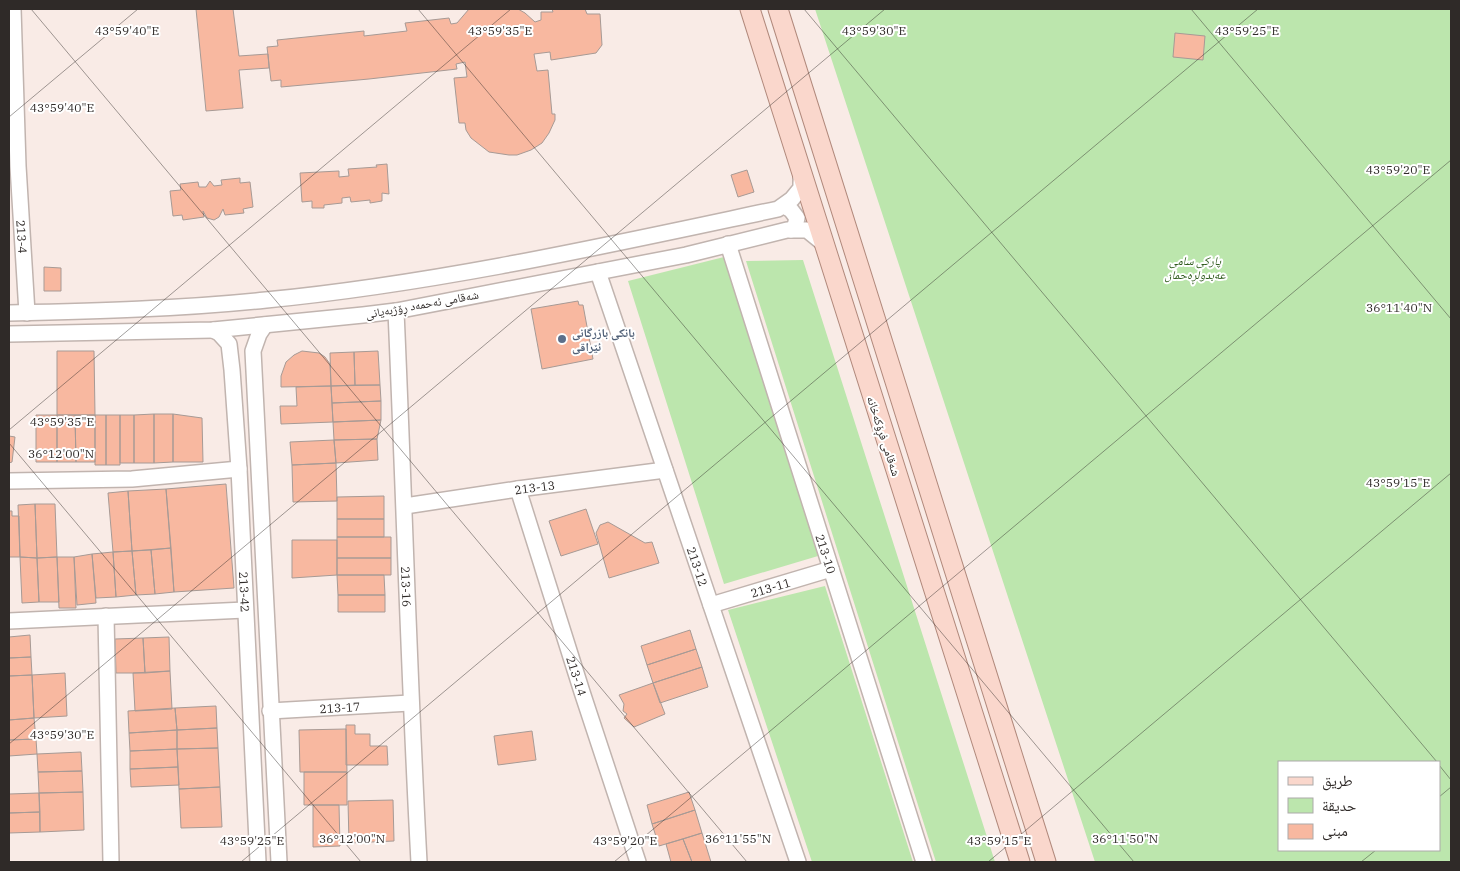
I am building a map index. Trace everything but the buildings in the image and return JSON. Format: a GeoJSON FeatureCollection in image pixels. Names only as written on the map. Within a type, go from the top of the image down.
{"type":"FeatureCollection","features":[{"type":"Feature","properties":{"kind":"main road","name":"شەقامی فڕۆکەخانە"},"geometry":{"type":"LineString","coordinates":[[750,9],[1020,862]]}},
{"type":"Feature","properties":{"kind":"main road"},"geometry":{"type":"LineString","coordinates":[[778,9],[1046,862]]}},
{"type":"Feature","properties":{"kind":"street","name":"213-4"},"geometry":{"type":"LineString","coordinates":[[12,18],[13,166],[27,313]]}},
{"type":"Feature","properties":{"kind":"street","name":"شەقامی ئەحمەد ڕۆژبەیانی"},"geometry":{"type":"LineString","coordinates":[[9,313],[132,310],[259,301],[483,270],[778,209],[784,206],[802,188],[801,172]]}},
{"type":"Feature","properties":{"kind":"street"},"geometry":{"type":"LineString","coordinates":[[784,206],[791,210],[797,218],[795,226],[791,230]]}},
{"type":"Feature","properties":{"kind":"street","name":"شەقامی ئەحمەد ڕۆژبەیانی"},"geometry":{"type":"LineString","coordinates":[[9,334],[213,330],[396,311],[686,255],[791,230],[807,230],[823,243]]}},
{"type":"Feature","properties":{"kind":"street","name":"213-10"},"geometry":{"type":"LineString","coordinates":[[728,244],[924,862]]}},
{"type":"Feature","properties":{"kind":"street"},"geometry":{"type":"LineString","coordinates":[[483,270],[488,293]]}},
{"type":"Feature","properties":{"kind":"street","name":"213-12"},"geometry":{"type":"LineString","coordinates":[[598,272],[798,862]]}},
{"type":"Feature","properties":{"kind":"street","name":"213-16"},"geometry":{"type":"LineString","coordinates":[[396,311],[405,506],[410,703],[418,862]]}},
{"type":"Feature","properties":{"kind":"street","name":"213-42"},"geometry":{"type":"LineString","coordinates":[[265,325],[259,334],[253,351],[279,862]]}},
{"type":"Feature","properties":{"kind":"street","name":"213-42"},"geometry":{"type":"LineString","coordinates":[[213,330],[219,332],[229,344],[239,469],[258,862]]}},
{"type":"Feature","properties":{"kind":"street"},"geometry":{"type":"LineString","coordinates":[[9,481],[132,479],[239,469]]}},
{"type":"Feature","properties":{"kind":"street","name":"213-13"},"geometry":{"type":"LineString","coordinates":[[405,506],[665,470]]}},
{"type":"Feature","properties":{"kind":"street","name":"213-14"},"geometry":{"type":"LineString","coordinates":[[518,489],[638,862]]}},
{"type":"Feature","properties":{"kind":"street","name":"213-11"},"geometry":{"type":"LineString","coordinates":[[711,605],[831,569]]}},
{"type":"Feature","properties":{"kind":"street"},"geometry":{"type":"LineString","coordinates":[[9,621],[245,610]]}},
{"type":"Feature","properties":{"kind":"street"},"geometry":{"type":"LineString","coordinates":[[106,616],[111,862]]}},
{"type":"Feature","properties":{"kind":"street","name":"213-17"},"geometry":{"type":"LineString","coordinates":[[270,711],[410,703]]}},
{"type":"Feature","properties":{"kind":"green space","name":"پارکی سامی عەبدولڕەحمان"},"geometry":{"type":"Polygon","coordinates":[[[815,9],[1451,9],[1451,862],[1095,862],[815,9]]]}},
{"type":"Feature","properties":{"kind":"green space"},"geometry":{"type":"Polygon","coordinates":[[[724,257],[818,556],[724,584],[628,281],[724,257]]]}},
{"type":"Feature","properties":{"kind":"green space"},"geometry":{"type":"Polygon","coordinates":[[[803,260],[995,862],[936,862],[746,261],[803,260]]]}},
{"type":"Feature","properties":{"kind":"green space"},"geometry":{"type":"Polygon","coordinates":[[[825,586],[913,862],[812,862],[728,610],[825,586]]]}},
{"type":"Feature","properties":{"kind":"place","name":"بانکی بازرگانی ئێراقی"},"geometry":{"type":"Point","coordinates":[562,339]}}]}
